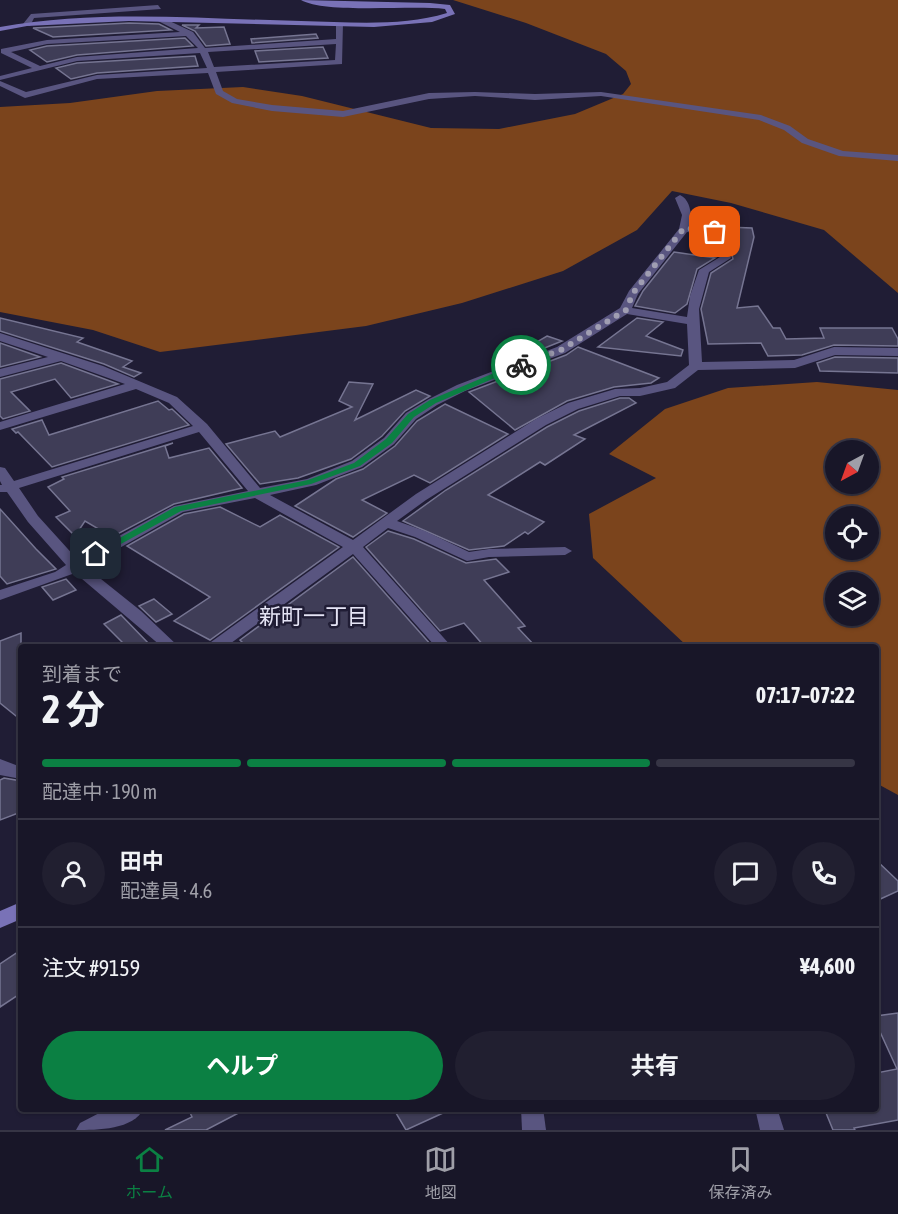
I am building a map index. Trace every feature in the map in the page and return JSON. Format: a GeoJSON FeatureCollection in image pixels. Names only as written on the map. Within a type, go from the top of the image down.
{"type":"FeatureCollection","features":[{"type":"Feature","properties":{"kind":"main road"},"geometry":{"type":"LineString","coordinates":[[0,29],[27,24],[161,19],[340,25],[397,24],[432,20],[452,14],[447,7],[431,4],[338,4],[304,0]]}},
{"type":"Feature","properties":{"kind":"main road"},"geometry":{"type":"LineString","coordinates":[[0,920],[18,911]]}},
{"type":"Feature","properties":{"kind":"street"},"geometry":{"type":"LineString","coordinates":[[27,24],[31,16],[158,7]]}},
{"type":"Feature","properties":{"kind":"street"},"geometry":{"type":"LineString","coordinates":[[161,19],[190,34],[204,50],[219,92],[235,101],[272,108],[343,114],[429,96],[475,94],[536,97],[575,93],[601,94],[761,118],[787,128],[805,141],[842,154],[877,159],[898,158]]}},
{"type":"Feature","properties":{"kind":"street"},"geometry":{"type":"LineString","coordinates":[[0,83],[25,95],[97,77],[339,62],[340,25]]}},
{"type":"Feature","properties":{"kind":"street"},"geometry":{"type":"LineString","coordinates":[[38,68],[4,51],[47,42],[190,34]]}},
{"type":"Feature","properties":{"kind":"street"},"geometry":{"type":"LineString","coordinates":[[0,78],[77,59],[340,41]]}},
{"type":"Feature","properties":{"kind":"street"},"geometry":{"type":"LineString","coordinates":[[0,595],[60,575],[179,509],[311,482],[357,465],[389,441],[411,416],[433,402],[461,388],[561,350],[626,310],[633,293],[684,228],[687,215],[680,198]]}},
{"type":"Feature","properties":{"kind":"street"},"geometry":{"type":"LineString","coordinates":[[684,228],[715,232],[726,258],[704,270],[692,321],[698,345],[695,366]]}},
{"type":"Feature","properties":{"kind":"street"},"geometry":{"type":"LineString","coordinates":[[626,310],[692,321]]}},
{"type":"Feature","properties":{"kind":"street"},"geometry":{"type":"LineString","coordinates":[[0,337],[139,384],[173,400],[202,426],[257,493],[355,547],[441,644]]}},
{"type":"Feature","properties":{"kind":"street"},"geometry":{"type":"LineString","coordinates":[[220,644],[421,497],[541,422],[573,406],[619,392],[640,392],[671,385],[695,366],[795,364],[834,351],[898,352]]}},
{"type":"Feature","properties":{"kind":"street"},"geometry":{"type":"LineString","coordinates":[[0,373],[61,357]]}},
{"type":"Feature","properties":{"kind":"street"},"geometry":{"type":"LineString","coordinates":[[0,426],[139,384]]}},
{"type":"Feature","properties":{"kind":"street"},"geometry":{"type":"LineString","coordinates":[[5,488],[202,426]]}},
{"type":"Feature","properties":{"kind":"street"},"geometry":{"type":"LineString","coordinates":[[0,471],[5,488],[75,566],[135,614],[168,644]]}},
{"type":"Feature","properties":{"kind":"street"},"geometry":{"type":"LineString","coordinates":[[387,523],[420,534],[467,557],[489,553],[565,551]]}},
{"type":"Feature","properties":{"kind":"street"},"geometry":{"type":"LineString","coordinates":[[88,1130],[125,1112]]}},
{"type":"Feature","properties":{"kind":"street"},"geometry":{"type":"LineString","coordinates":[[532,1112],[534,1130]]}},
{"type":"Feature","properties":{"kind":"street"},"geometry":{"type":"LineString","coordinates":[[767,1112],[772,1130]]}},
{"type":"Feature","properties":{"kind":"shaded area"},"geometry":{"type":"Polygon","coordinates":[[[453,0],[898,0],[898,293],[824,230],[731,203],[672,191],[637,230],[563,271],[462,303],[366,326],[160,352],[93,330],[0,312],[0,107],[70,103],[157,91],[243,87],[302,96],[431,128],[499,129],[575,114],[623,94],[631,84],[626,71],[606,54],[526,23],[453,0]]]}},
{"type":"Feature","properties":{"kind":"shaded area"},"geometry":{"type":"Polygon","coordinates":[[[817,382],[898,390],[898,795],[879,785],[879,644],[685,644],[593,558],[589,514],[656,478],[609,454],[665,409],[728,388],[817,382]]]}},
{"type":"Feature","properties":{"kind":"building"},"geometry":{"type":"Polygon","coordinates":[[[129,23],[159,24],[171,30],[53,37],[33,28],[129,23]]]}},
{"type":"Feature","properties":{"kind":"building"},"geometry":{"type":"Polygon","coordinates":[[[182,25],[199,25],[196,28],[224,27],[230,44],[206,46],[195,31],[182,25]]]}},
{"type":"Feature","properties":{"kind":"building"},"geometry":{"type":"Polygon","coordinates":[[[316,34],[318,38],[252,43],[251,39],[316,34]]]}},
{"type":"Feature","properties":{"kind":"building"},"geometry":{"type":"Polygon","coordinates":[[[185,38],[193,46],[77,55],[47,62],[30,50],[47,46],[185,38]]]}},
{"type":"Feature","properties":{"kind":"building"},"geometry":{"type":"Polygon","coordinates":[[[323,47],[328,58],[259,62],[255,51],[323,47]]]}},
{"type":"Feature","properties":{"kind":"building"},"geometry":{"type":"Polygon","coordinates":[[[195,56],[198,66],[97,73],[71,79],[56,68],[77,63],[195,56]]]}},
{"type":"Feature","properties":{"kind":"building"},"geometry":{"type":"Polygon","coordinates":[[[725,227],[752,228],[754,237],[737,308],[758,306],[773,328],[780,328],[786,339],[824,338],[820,328],[892,328],[898,339],[898,346],[834,345],[802,355],[768,356],[761,343],[708,344],[701,309],[711,273],[733,259],[725,227]]]}},
{"type":"Feature","properties":{"kind":"building"},"geometry":{"type":"Polygon","coordinates":[[[674,252],[715,258],[697,269],[687,304],[675,313],[635,306],[643,291],[674,252]]]}},
{"type":"Feature","properties":{"kind":"building"},"geometry":{"type":"Polygon","coordinates":[[[0,318],[83,338],[77,342],[132,361],[123,367],[141,373],[134,377],[104,364],[0,331],[0,318]]]}},
{"type":"Feature","properties":{"kind":"building"},"geometry":{"type":"Polygon","coordinates":[[[637,318],[663,322],[646,336],[683,350],[681,356],[598,347],[637,318]]]}},
{"type":"Feature","properties":{"kind":"building"},"geometry":{"type":"Polygon","coordinates":[[[547,336],[562,341],[515,360],[511,357],[547,336]]]}},
{"type":"Feature","properties":{"kind":"building"},"geometry":{"type":"Polygon","coordinates":[[[0,343],[40,357],[0,367],[0,343]]]}},
{"type":"Feature","properties":{"kind":"building"},"geometry":{"type":"Polygon","coordinates":[[[578,347],[659,378],[651,383],[614,387],[567,401],[515,430],[469,392],[566,355],[578,347]]]}},
{"type":"Feature","properties":{"kind":"building"},"geometry":{"type":"Polygon","coordinates":[[[835,357],[898,358],[898,373],[820,371],[817,363],[835,357]]]}},
{"type":"Feature","properties":{"kind":"building"},"geometry":{"type":"Polygon","coordinates":[[[61,363],[118,384],[71,398],[55,379],[11,392],[30,411],[3,419],[0,416],[0,379],[61,363]]]}},
{"type":"Feature","properties":{"kind":"building"},"geometry":{"type":"Polygon","coordinates":[[[349,382],[373,384],[355,420],[416,390],[430,396],[405,411],[382,436],[351,459],[298,478],[260,484],[226,444],[275,431],[280,437],[352,407],[339,401],[349,382]]]}},
{"type":"Feature","properties":{"kind":"building"},"geometry":{"type":"Polygon","coordinates":[[[620,398],[629,398],[636,403],[574,435],[585,439],[545,465],[540,462],[488,495],[544,522],[528,534],[525,532],[504,546],[469,550],[403,521],[446,490],[547,427],[579,411],[620,398]]]}},
{"type":"Feature","properties":{"kind":"building"},"geometry":{"type":"Polygon","coordinates":[[[158,401],[169,410],[172,409],[189,425],[52,467],[18,432],[12,429],[42,420],[49,435],[158,401]]]}},
{"type":"Feature","properties":{"kind":"building"},"geometry":{"type":"Polygon","coordinates":[[[445,404],[508,434],[430,483],[414,475],[362,500],[387,513],[353,537],[295,506],[336,479],[363,469],[395,446],[417,421],[445,404]]]}},
{"type":"Feature","properties":{"kind":"building"},"geometry":{"type":"Polygon","coordinates":[[[173,443],[165,446],[169,458],[209,448],[242,488],[174,504],[112,537],[85,521],[75,536],[56,517],[70,511],[48,487],[64,479],[62,477],[173,443]]]}},
{"type":"Feature","properties":{"kind":"building"},"geometry":{"type":"Polygon","coordinates":[[[220,507],[260,527],[280,515],[339,547],[210,640],[174,621],[210,597],[127,546],[184,514],[220,507]]]}},
{"type":"Feature","properties":{"kind":"building"},"geometry":{"type":"Polygon","coordinates":[[[0,509],[56,569],[7,584],[0,576],[0,509]]]}},
{"type":"Feature","properties":{"kind":"building"},"geometry":{"type":"Polygon","coordinates":[[[388,531],[414,539],[466,563],[496,559],[509,572],[484,580],[525,626],[518,628],[533,644],[482,644],[464,623],[440,631],[366,547],[388,531]]]}},
{"type":"Feature","properties":{"kind":"building"},"geometry":{"type":"Polygon","coordinates":[[[353,557],[430,644],[244,644],[240,640],[353,557]]]}},
{"type":"Feature","properties":{"kind":"building"},"geometry":{"type":"Polygon","coordinates":[[[66,579],[76,590],[53,600],[42,587],[66,579]]]}},
{"type":"Feature","properties":{"kind":"building"},"geometry":{"type":"Polygon","coordinates":[[[154,599],[172,614],[156,622],[139,606],[154,599]]]}},
{"type":"Feature","properties":{"kind":"building"},"geometry":{"type":"Polygon","coordinates":[[[121,615],[149,644],[124,644],[104,624],[121,615]]]}},
{"type":"Feature","properties":{"kind":"building"},"geometry":{"type":"Polygon","coordinates":[[[21,633],[21,644],[18,644],[18,718],[0,703],[0,641],[21,633]]]}},
{"type":"Feature","properties":{"kind":"building"},"geometry":{"type":"Polygon","coordinates":[[[4,778],[18,780],[18,813],[0,820],[0,780],[4,778]]]}},
{"type":"Feature","properties":{"kind":"building"},"geometry":{"type":"Polygon","coordinates":[[[879,863],[898,881],[898,891],[879,900],[879,863]]]}},
{"type":"Feature","properties":{"kind":"building"},"geometry":{"type":"Polygon","coordinates":[[[18,952],[18,995],[0,1007],[0,964],[18,952]]]}},
{"type":"Feature","properties":{"kind":"building"},"geometry":{"type":"Polygon","coordinates":[[[898,1013],[898,1120],[854,1128],[855,1130],[833,1130],[826,1112],[879,1112],[879,1072],[897,1069],[879,1030],[879,1016],[898,1013]]]}},
{"type":"Feature","properties":{"kind":"building"},"geometry":{"type":"Polygon","coordinates":[[[190,1112],[240,1112],[206,1130],[165,1130],[192,1117],[190,1112]]]}},
{"type":"Feature","properties":{"kind":"building"},"geometry":{"type":"Polygon","coordinates":[[[395,1112],[445,1112],[406,1130],[395,1112]]]}},
{"type":"Feature","properties":{"kind":"way so far"},"geometry":{"type":"LineString","coordinates":[[521,365],[561,350],[626,310],[633,293],[684,228],[715,232]]}},
{"type":"Feature","properties":{"kind":"district","name":"新町一丁目"},"geometry":{"type":"Point","coordinates":[314,616]}},
{"type":"Feature","properties":{"kind":"route"},"geometry":{"type":"LineString","coordinates":[[96,554],[179,509],[311,482],[357,465],[389,441],[411,416],[433,402],[461,388],[521,365]]}}]}
